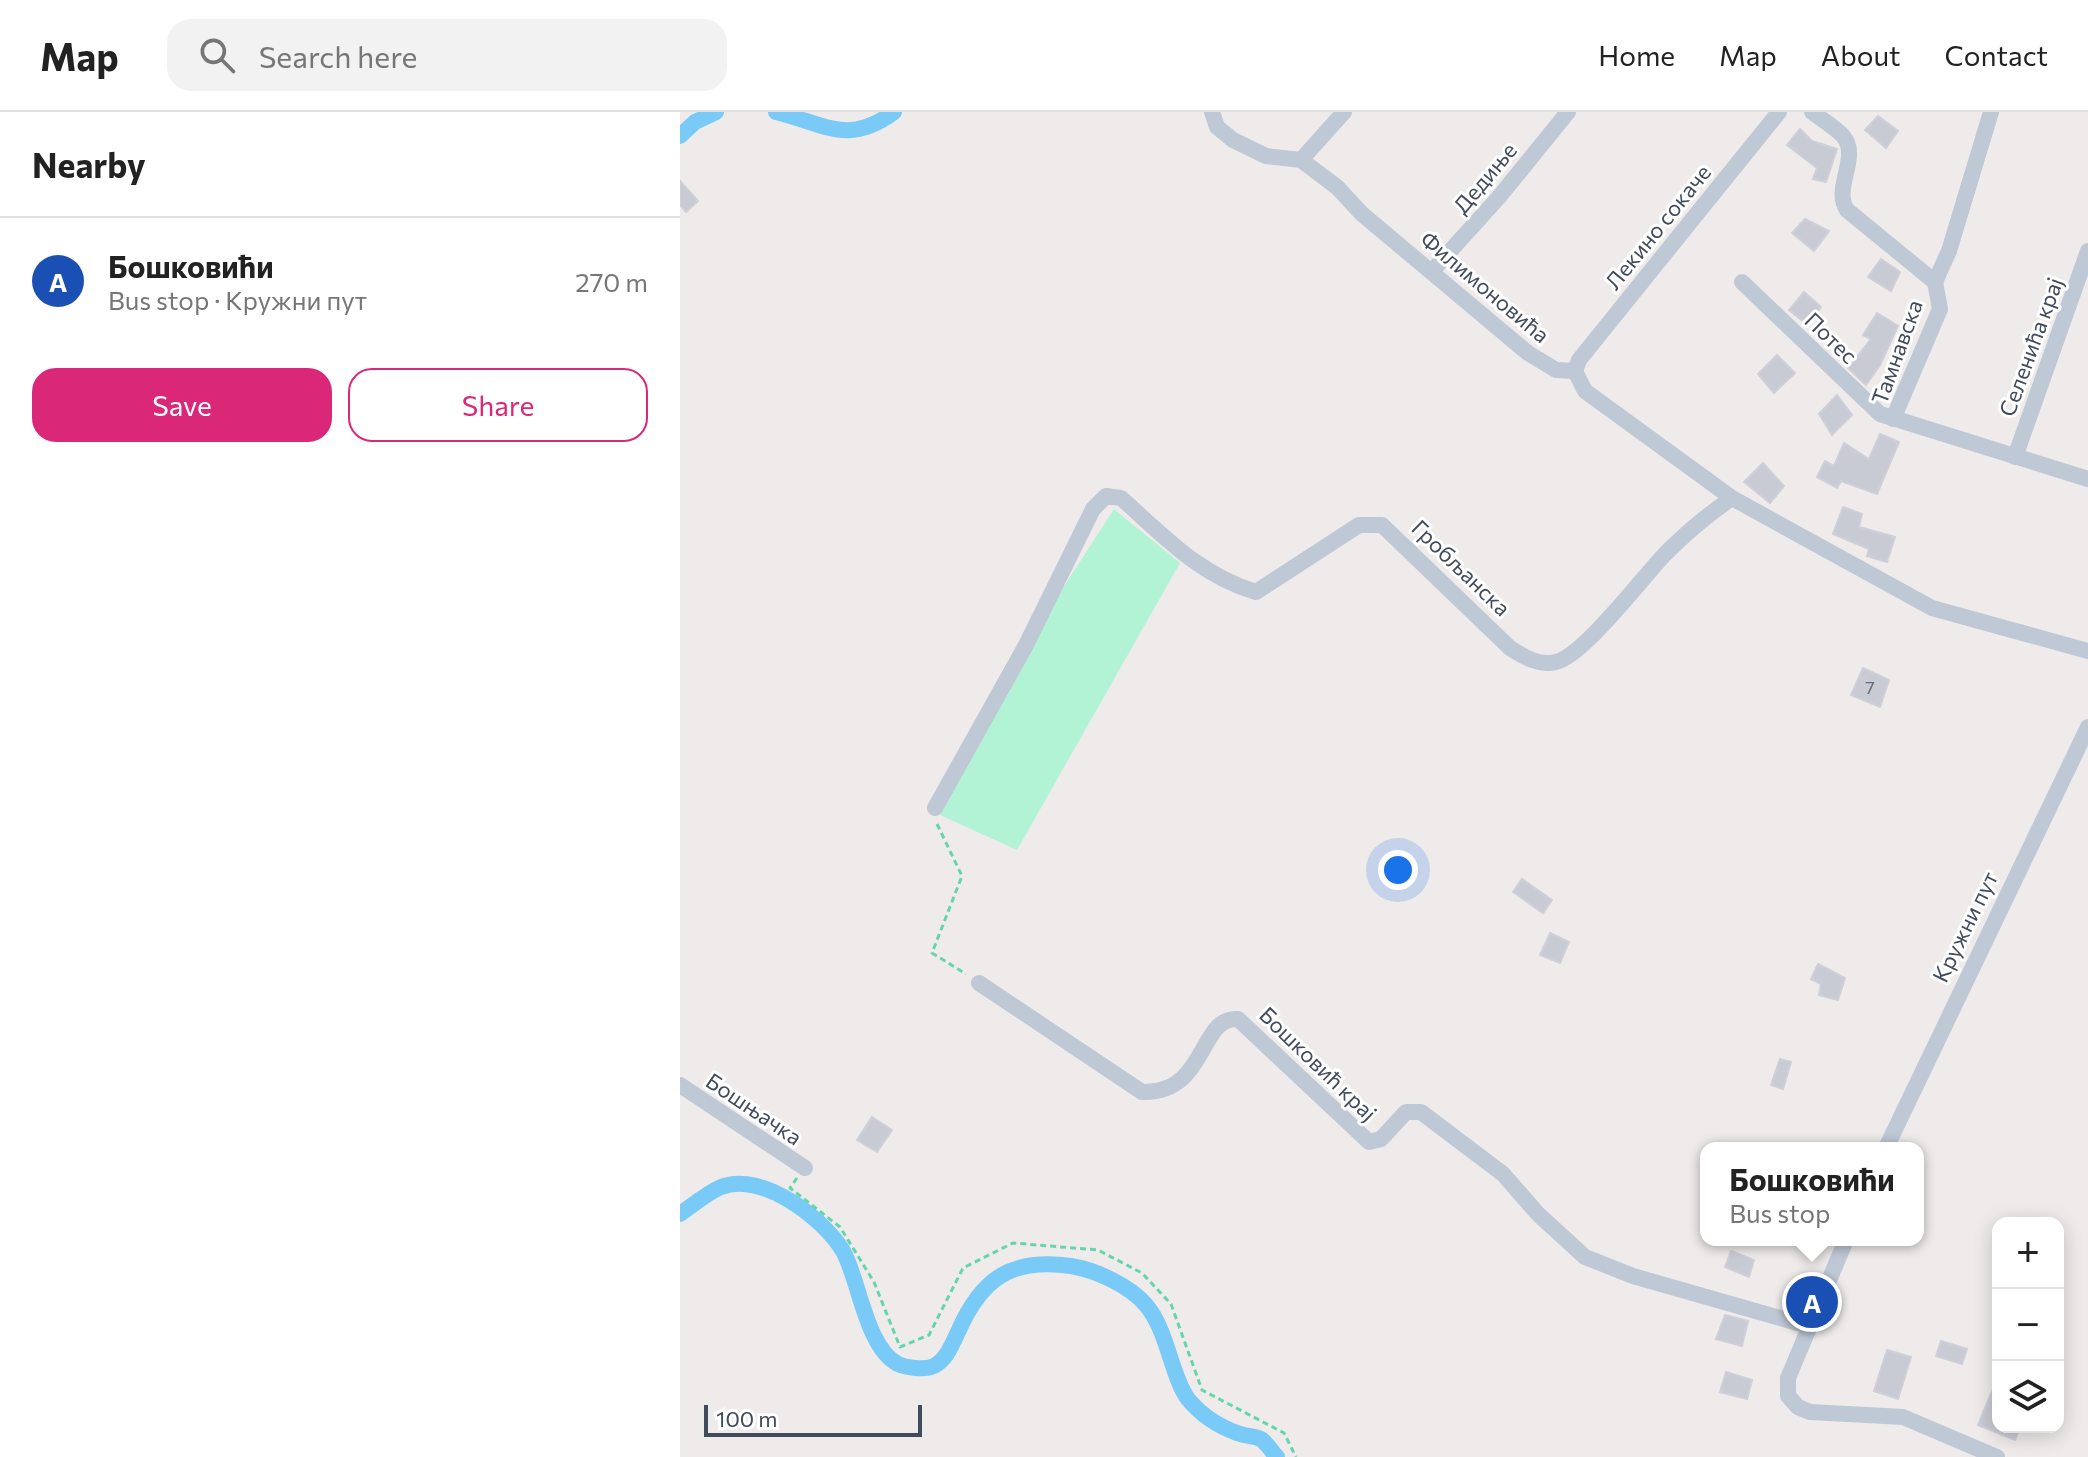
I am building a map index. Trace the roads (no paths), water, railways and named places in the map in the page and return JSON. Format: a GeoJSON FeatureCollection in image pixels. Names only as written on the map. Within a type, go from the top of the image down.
{"type":"FeatureCollection","features":[{"type":"Feature","properties":{"kind":"street"},"geometry":{"type":"LineString","coordinates":[[1301,160],[1344,112]]}},
{"type":"Feature","properties":{"kind":"street","name":"Дедиње"},"geometry":{"type":"LineString","coordinates":[[1433,270],[1499,197],[1568,112]]}},
{"type":"Feature","properties":{"kind":"street","name":"Лекино сокаче"},"geometry":{"type":"LineString","coordinates":[[1575,371],[1579,360],[1779,112]]}},
{"type":"Feature","properties":{"kind":"street","name":"Тамнавска"},"geometry":{"type":"LineString","coordinates":[[1812,112],[1842,135],[1848,146],[1841,194],[1847,210],[1935,282],[1940,309],[1893,419],[2088,479]]}},
{"type":"Feature","properties":{"kind":"street"},"geometry":{"type":"LineString","coordinates":[[1935,282],[1949,251],[1991,112]]}},
{"type":"Feature","properties":{"kind":"street","name":"Филимоновића"},"geometry":{"type":"LineString","coordinates":[[1217,114],[1222,132],[1255,152],[1301,160],[1528,353],[1556,370],[1575,371]]}},
{"type":"Feature","properties":{"kind":"street","name":"Селенића крај"},"geometry":{"type":"LineString","coordinates":[[2015,457],[2088,251]]}},
{"type":"Feature","properties":{"kind":"street","name":"Потес"},"geometry":{"type":"LineString","coordinates":[[1742,282],[1869,405],[1893,419]]}},
{"type":"Feature","properties":{"kind":"street"},"geometry":{"type":"LineString","coordinates":[[1575,371],[1585,391],[1732,498],[1932,608],[2088,651]]}},
{"type":"Feature","properties":{"kind":"street","name":"Гробљанска"},"geometry":{"type":"LineString","coordinates":[[935,808],[1026,645],[1093,509],[1106,496],[1121,498],[1191,560],[1224,582],[1256,592],[1359,525],[1382,525],[1510,648],[1528,659],[1545,663],[1561,660],[1590,635],[1688,531],[1732,498]]}},
{"type":"Feature","properties":{"kind":"street","name":"Кружни пут"},"geometry":{"type":"LineString","coordinates":[[1889,1142],[2088,727]]}},
{"type":"Feature","properties":{"kind":"street","name":"Бошковић крај"},"geometry":{"type":"LineString","coordinates":[[979,983],[1142,1092],[1164,1092],[1180,1083],[1216,1027],[1228,1019],[1238,1019],[1369,1142],[1381,1139],[1406,1112],[1421,1112],[1503,1174],[1538,1214],[1585,1257],[1633,1276],[1808,1326]]}},
{"type":"Feature","properties":{"kind":"street","name":"Бошњачка"},"geometry":{"type":"LineString","coordinates":[[680,1085],[805,1168]]}},
{"type":"Feature","properties":{"kind":"street"},"geometry":{"type":"LineString","coordinates":[[1843,1246],[1786,1385],[1788,1396],[1798,1407],[1825,1413],[1880,1413],[1903,1417],[1997,1457]]}},
{"type":"Feature","properties":{"kind":"waterway"},"geometry":{"type":"LineString","coordinates":[[680,136],[695,122],[716,112]]}},
{"type":"Feature","properties":{"kind":"waterway"},"geometry":{"type":"LineString","coordinates":[[776,112],[849,130],[863,128],[894,112]]}},
{"type":"Feature","properties":{"kind":"waterway"},"geometry":{"type":"LineString","coordinates":[[680,1214],[721,1187],[737,1184],[755,1186],[790,1201],[834,1238],[849,1263],[878,1344],[898,1364],[911,1367],[934,1366],[942,1359],[977,1297],[1001,1275],[1032,1265],[1050,1264],[1081,1268],[1101,1275],[1122,1285],[1146,1305],[1159,1327],[1182,1389],[1193,1405],[1223,1427],[1261,1439],[1277,1457]]}},
{"type":"Feature","properties":{"kind":"place","name":"Бошковићи"},"geometry":{"type":"Point","coordinates":[1812,1302]}}]}
